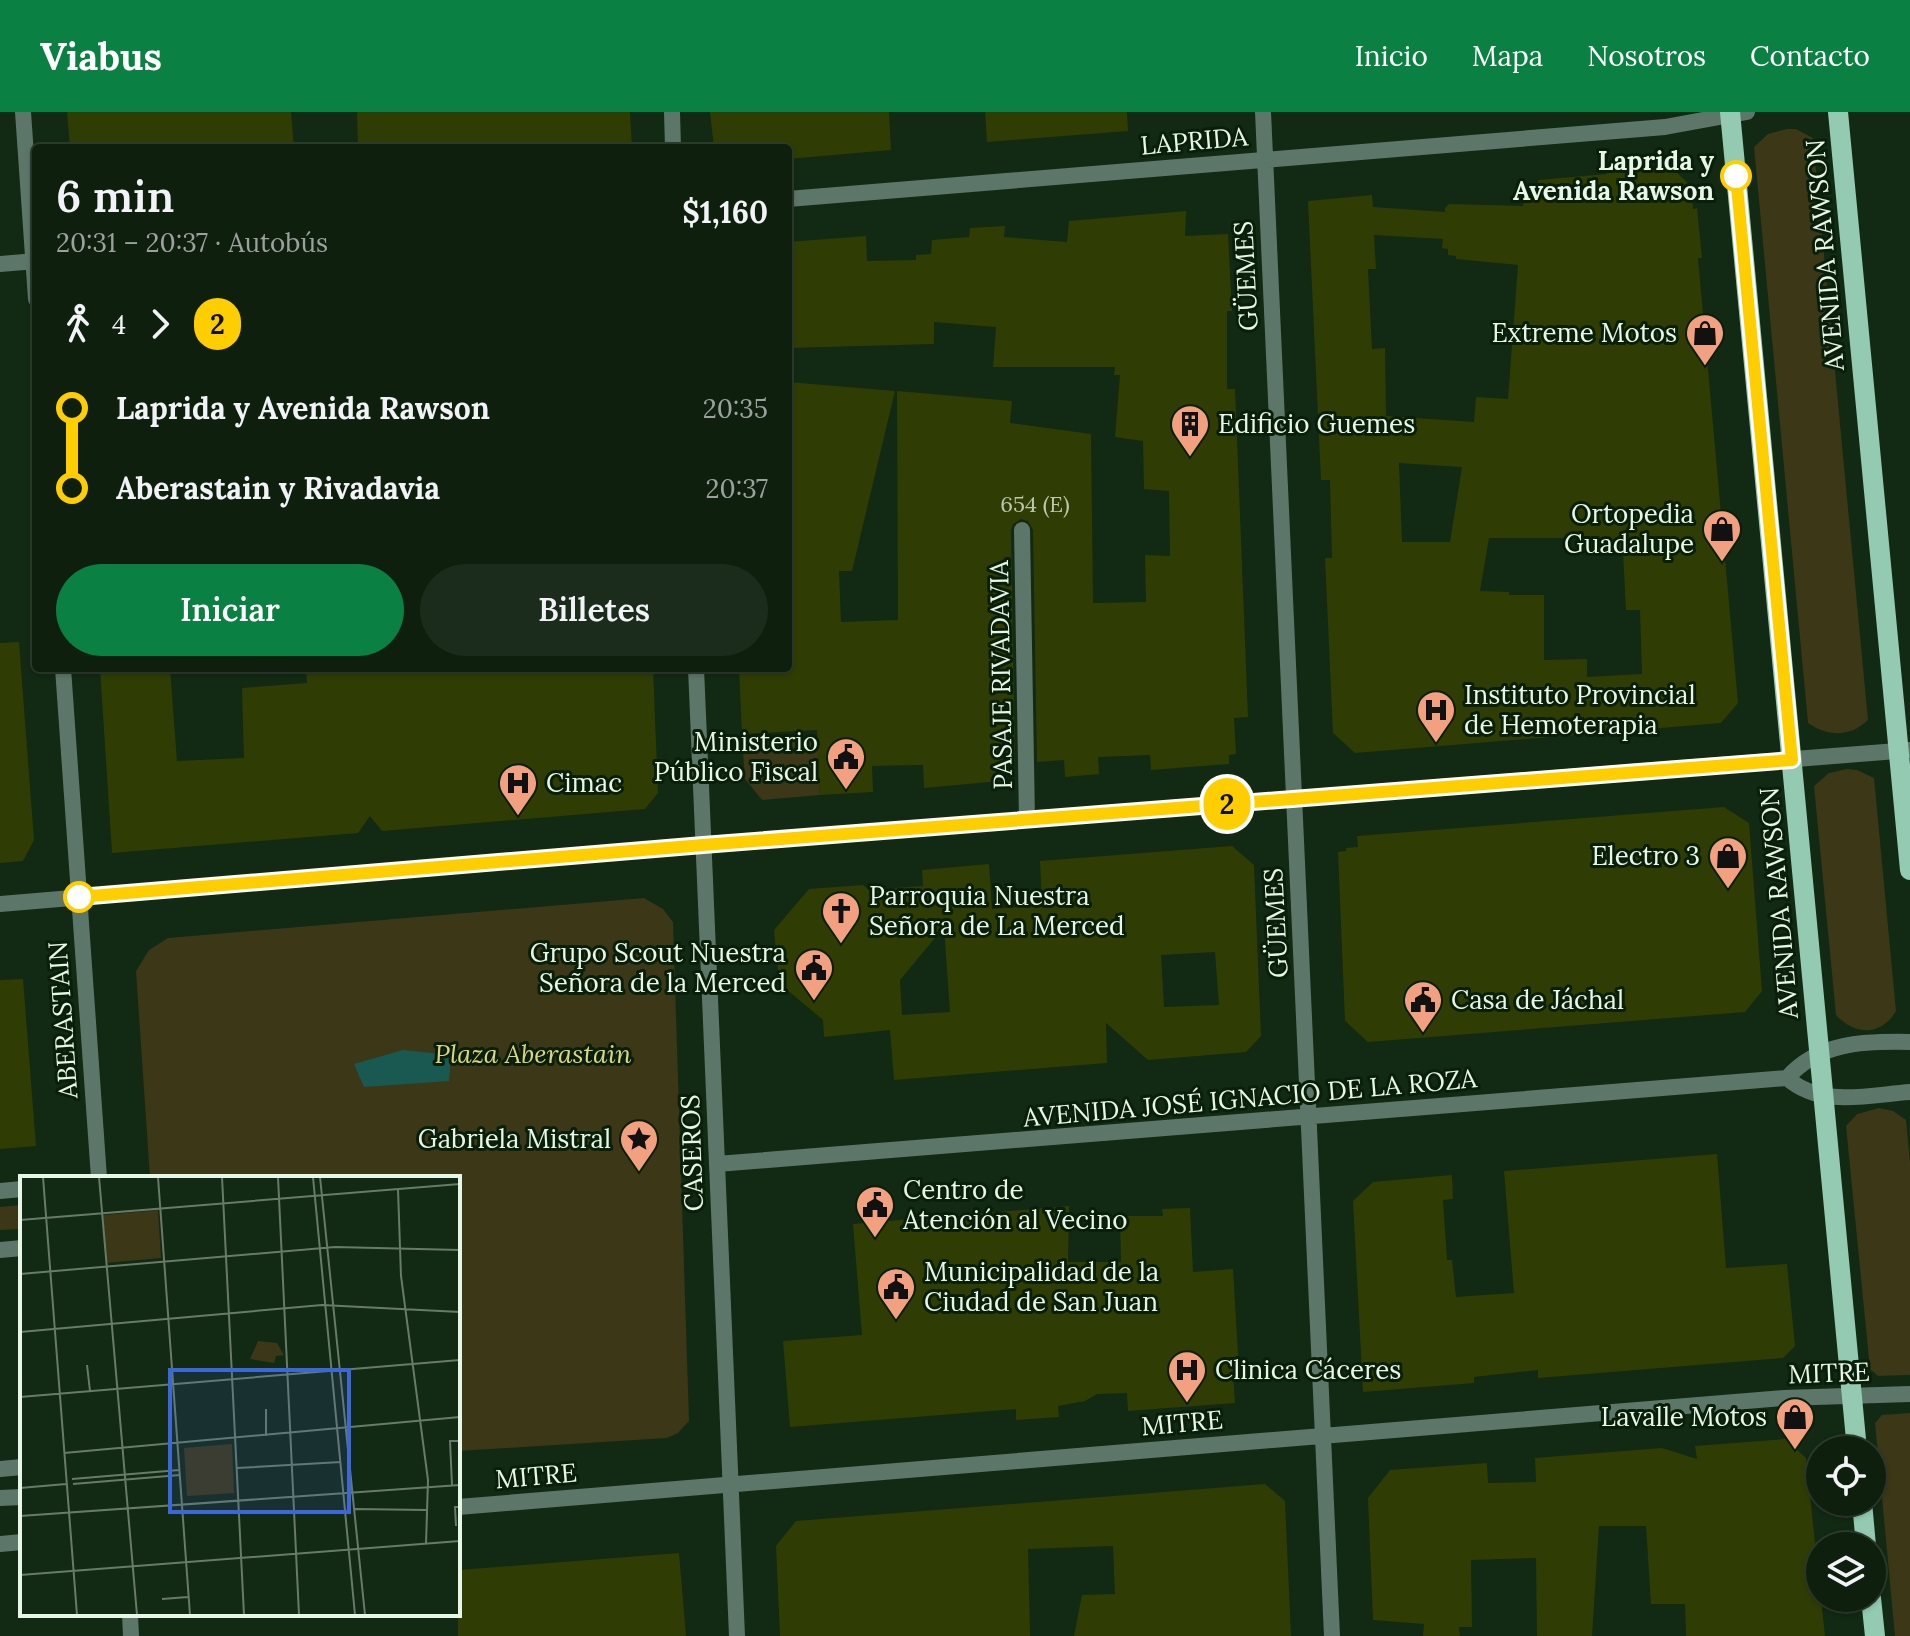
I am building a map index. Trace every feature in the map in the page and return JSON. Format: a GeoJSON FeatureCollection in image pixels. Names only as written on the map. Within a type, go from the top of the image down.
{"type":"FeatureCollection","features":[{"type":"Feature","properties":{"kind":"main road","name":"AVENIDA RAWSON"},"geometry":{"type":"LineString","coordinates":[[1838,112],[1904,750],[1910,870]]}},
{"type":"Feature","properties":{"kind":"main road","name":"AVENIDA RAWSON"},"geometry":{"type":"LineString","coordinates":[[1736,113],[1792,760],[1856,1436]]}},
{"type":"Feature","properties":{"kind":"main road"},"geometry":{"type":"LineString","coordinates":[[1872,1612],[1875,1636]]}},
{"type":"Feature","properties":{"kind":"street"},"geometry":{"type":"LineString","coordinates":[[23,112],[32,224]]}},
{"type":"Feature","properties":{"kind":"street"},"geometry":{"type":"LineString","coordinates":[[672,112],[673,144]]}},
{"type":"Feature","properties":{"kind":"street","name":"GÜEMES"},"geometry":{"type":"LineString","coordinates":[[1263,112],[1332,1636]]}},
{"type":"Feature","properties":{"kind":"street","name":"LAPRIDA"},"geometry":{"type":"LineString","coordinates":[[792,199],[1665,127],[1736,113]]}},
{"type":"Feature","properties":{"kind":"street"},"geometry":{"type":"LineString","coordinates":[[0,264],[32,261]]}},
{"type":"Feature","properties":{"kind":"street","name":"PASAJE RIVADAVIA"},"geometry":{"type":"LineString","coordinates":[[1022,530],[1027,820]]}},
{"type":"Feature","properties":{"kind":"street","name":"ABERASTAIN"},"geometry":{"type":"LineString","coordinates":[[63,672],[99,1176]]}},
{"type":"Feature","properties":{"kind":"street","name":"CASEROS"},"geometry":{"type":"LineString","coordinates":[[696,672],[737,1636]]}},
{"type":"Feature","properties":{"kind":"street"},"geometry":{"type":"LineString","coordinates":[[0,904],[1904,750]]}},
{"type":"Feature","properties":{"kind":"street"},"geometry":{"type":"LineString","coordinates":[[1910,1042],[1834,1047],[1808,1058],[1787,1078],[1807,1092],[1824,1097],[1910,1092]]}},
{"type":"Feature","properties":{"kind":"street","name":"AVENIDA JOSÉ IGNACIO DE LA ROZA"},"geometry":{"type":"LineString","coordinates":[[717,1164],[1787,1078]]}},
{"type":"Feature","properties":{"kind":"street"},"geometry":{"type":"LineString","coordinates":[[0,1191],[20,1189]]}},
{"type":"Feature","properties":{"kind":"street"},"geometry":{"type":"LineString","coordinates":[[0,1250],[20,1248]]}},
{"type":"Feature","properties":{"kind":"street","name":"MITRE"},"geometry":{"type":"LineString","coordinates":[[460,1507],[1784,1398],[1910,1394]]}},
{"type":"Feature","properties":{"kind":"street"},"geometry":{"type":"LineString","coordinates":[[0,1469],[20,1467]]}},
{"type":"Feature","properties":{"kind":"street"},"geometry":{"type":"LineString","coordinates":[[0,1498],[20,1497]]}},
{"type":"Feature","properties":{"kind":"street"},"geometry":{"type":"LineString","coordinates":[[0,1544],[20,1542]]}},
{"type":"Feature","properties":{"kind":"street"},"geometry":{"type":"LineString","coordinates":[[130,1616],[131,1636]]}},
{"type":"Feature","properties":{"kind":"green space"},"geometry":{"type":"Polygon","coordinates":[[[1796,129],[1813,138],[1868,720],[1854,730],[1839,733],[1823,731],[1808,723],[1754,147],[1768,134],[1796,129]]]}},
{"type":"Feature","properties":{"kind":"green space"},"geometry":{"type":"Polygon","coordinates":[[[818,737],[820,795],[762,800],[745,779],[742,740],[818,737]]]}},
{"type":"Feature","properties":{"kind":"green space"},"geometry":{"type":"Polygon","coordinates":[[[1847,769],[1874,778],[1896,1011],[1883,1025],[1867,1030],[1851,1026],[1836,1015],[1814,786],[1829,773],[1847,769]]]}},
{"type":"Feature","properties":{"kind":"green space","name":"Plaza Aberastain"},"geometry":{"type":"Polygon","coordinates":[[[644,898],[663,909],[673,922],[689,1421],[678,1433],[667,1438],[460,1451],[460,1176],[150,1176],[136,971],[149,950],[168,938],[644,898]]]}},
{"type":"Feature","properties":{"kind":"green space"},"geometry":{"type":"Polygon","coordinates":[[[1879,1108],[1893,1111],[1906,1120],[1910,1163],[1910,1375],[1878,1376],[1870,1369],[1846,1126],[1857,1114],[1879,1108]]]}},
{"type":"Feature","properties":{"kind":"green space"},"geometry":{"type":"Polygon","coordinates":[[[20,1205],[20,1229],[0,1230],[0,1207],[20,1205]]]}},
{"type":"Feature","properties":{"kind":"green space"},"geometry":{"type":"Polygon","coordinates":[[[1910,1413],[1910,1636],[1895,1636],[1884,1516],[1886,1436],[1876,1436],[1875,1423],[1882,1415],[1910,1413]]]}},
{"type":"Feature","properties":{"kind":"water"},"geometry":{"type":"Polygon","coordinates":[[[403,1050],[451,1055],[449,1081],[364,1087],[354,1064],[403,1050]]]}},
{"type":"Feature","properties":{"kind":"building"},"geometry":{"type":"Polygon","coordinates":[[[67,112],[291,112],[294,144],[70,144],[67,112]]]}},
{"type":"Feature","properties":{"kind":"building"},"geometry":{"type":"Polygon","coordinates":[[[357,112],[630,112],[632,144],[358,144],[357,112]]]}},
{"type":"Feature","properties":{"kind":"building"},"geometry":{"type":"Polygon","coordinates":[[[710,112],[889,112],[891,150],[792,159],[792,144],[714,144],[710,112]]]}},
{"type":"Feature","properties":{"kind":"building"},"geometry":{"type":"Polygon","coordinates":[[[985,112],[1127,112],[1128,131],[987,142],[985,112]]]}},
{"type":"Feature","properties":{"kind":"building"},"geometry":{"type":"Polygon","coordinates":[[[1650,165],[1650,170],[1672,168],[1691,186],[1693,209],[1697,208],[1702,258],[1698,258],[1738,703],[1721,723],[1355,753],[1333,733],[1325,558],[1332,558],[1330,480],[1321,480],[1308,201],[1372,195],[1373,207],[1445,212],[1449,204],[1523,206],[1524,191],[1538,190],[1538,180],[1607,174],[1606,168],[1650,165]],[[1374,235],[1376,269],[1368,269],[1372,349],[1385,348],[1386,416],[1474,422],[1476,397],[1508,399],[1518,265],[1456,259],[1456,256],[1448,255],[1448,249],[1442,248],[1443,239],[1374,235]],[[1399,463],[1402,542],[1450,542],[1462,467],[1399,463]],[[1489,538],[1480,591],[1544,595],[1544,660],[1587,659],[1587,677],[1642,674],[1640,610],[1626,610],[1623,552],[1587,555],[1586,538],[1489,538]]]}},
{"type":"Feature","properties":{"kind":"building"},"geometry":{"type":"Polygon","coordinates":[[[1186,211],[1185,236],[1228,234],[1232,311],[1227,311],[1227,389],[1235,389],[1248,717],[1234,718],[1236,754],[1229,755],[1229,764],[1151,770],[1150,755],[1098,757],[1099,774],[1065,777],[1064,760],[1037,762],[1033,530],[1028,521],[1021,519],[1013,524],[1011,530],[1015,763],[1000,766],[1000,781],[924,788],[923,765],[872,766],[873,792],[820,795],[817,730],[742,734],[739,672],[792,672],[792,382],[895,391],[852,571],[839,571],[841,622],[898,620],[897,391],[1012,401],[1010,423],[1091,434],[1093,603],[1146,602],[1145,555],[1170,556],[1169,491],[1144,489],[1143,441],[1115,437],[1120,375],[1114,375],[1115,367],[993,367],[996,327],[934,322],[934,344],[792,348],[792,242],[866,236],[867,261],[916,260],[916,255],[931,254],[932,240],[969,237],[970,228],[1005,226],[1004,237],[1067,242],[1069,221],[1186,211]]]}},
{"type":"Feature","properties":{"kind":"building"},"geometry":{"type":"Polygon","coordinates":[[[19,642],[34,840],[23,861],[0,863],[0,643],[19,642]]]}},
{"type":"Feature","properties":{"kind":"building"},"geometry":{"type":"Polygon","coordinates":[[[100,672],[170,672],[177,761],[244,758],[242,688],[307,683],[306,672],[653,672],[658,793],[645,809],[382,831],[370,816],[358,833],[112,853],[100,672]]]}},
{"type":"Feature","properties":{"kind":"building"},"geometry":{"type":"Polygon","coordinates":[[[1724,807],[1749,823],[1762,991],[1745,1012],[1368,1042],[1345,1021],[1338,852],[1358,847],[1357,836],[1724,807]]]}},
{"type":"Feature","properties":{"kind":"building"},"geometry":{"type":"Polygon","coordinates":[[[1232,846],[1254,865],[1261,1036],[1246,1052],[1148,1060],[1106,1023],[1107,1063],[894,1080],[890,1030],[824,1037],[823,1020],[779,983],[774,930],[809,889],[863,885],[869,890],[923,886],[922,870],[989,864],[992,909],[1042,905],[1040,861],[1232,846]],[[944,927],[900,980],[902,1015],[950,1012],[944,927]],[[1215,952],[1161,955],[1164,1007],[1219,1005],[1215,952]]]}},
{"type":"Feature","properties":{"kind":"building"},"geometry":{"type":"Polygon","coordinates":[[[23,979],[36,1146],[0,1149],[0,980],[23,979]]]}},
{"type":"Feature","properties":{"kind":"building"},"geometry":{"type":"Polygon","coordinates":[[[1717,1154],[1726,1268],[1787,1264],[1795,1346],[1783,1358],[1538,1378],[1538,1370],[1474,1377],[1474,1383],[1363,1392],[1353,1201],[1373,1182],[1452,1175],[1453,1199],[1443,1200],[1447,1260],[1452,1260],[1456,1297],[1514,1293],[1504,1171],[1717,1154]]]}},
{"type":"Feature","properties":{"kind":"building"},"geometry":{"type":"Polygon","coordinates":[[[1069,1206],[1068,1262],[1121,1262],[1120,1216],[1163,1216],[1162,1209],[1190,1208],[1193,1272],[1233,1269],[1239,1371],[1233,1372],[1235,1403],[1128,1411],[1127,1393],[1097,1394],[1085,1401],[1058,1406],[1059,1417],[1016,1420],[1016,1409],[790,1427],[783,1341],[862,1335],[853,1224],[1069,1206]]]}},
{"type":"Feature","properties":{"kind":"building"},"geometry":{"type":"Polygon","coordinates":[[[1785,1439],[1806,1458],[1806,1516],[1812,1516],[1814,1532],[1806,1532],[1806,1612],[1822,1612],[1825,1636],[1686,1636],[1685,1604],[1651,1604],[1646,1526],[1599,1526],[1592,1636],[1537,1636],[1536,1558],[1471,1560],[1472,1627],[1459,1627],[1460,1636],[1423,1636],[1424,1624],[1373,1620],[1368,1498],[1390,1470],[1487,1463],[1488,1483],[1536,1482],[1535,1458],[1662,1448],[1697,1459],[1695,1446],[1785,1439]]]}},
{"type":"Feature","properties":{"kind":"building"},"geometry":{"type":"Polygon","coordinates":[[[1265,1484],[1285,1501],[1291,1636],[1074,1636],[1082,1595],[1115,1594],[1113,1546],[1028,1549],[1030,1636],[780,1636],[776,1546],[796,1521],[1265,1484]]]}},
{"type":"Feature","properties":{"kind":"building"},"geometry":{"type":"Polygon","coordinates":[[[679,1553],[686,1636],[458,1636],[460,1570],[679,1553]]]}},
{"type":"Feature","properties":{"kind":"bus line","name":"2"},"geometry":{"type":"LineString","coordinates":[[79,897],[1792,760],[1736,176]]}},
{"type":"Feature","properties":{"kind":"place","name":"Laprida y Avenida Rawson"},"geometry":{"type":"Point","coordinates":[1736,176]}},
{"type":"Feature","properties":{"kind":"place","name":"Extreme Motos"},"geometry":{"type":"Point","coordinates":[1705,367]}},
{"type":"Feature","properties":{"kind":"place","name":"Edificio Guemes"},"geometry":{"type":"Point","coordinates":[1190,458]}},
{"type":"Feature","properties":{"kind":"place","name":"Ortopedia Guadalupe"},"geometry":{"type":"Point","coordinates":[1722,563]}},
{"type":"Feature","properties":{"kind":"place","name":"Instituto Provincial de Hemoterapia"},"geometry":{"type":"Point","coordinates":[1436,744]}},
{"type":"Feature","properties":{"kind":"place","name":"Ministerio Público Fiscal"},"geometry":{"type":"Point","coordinates":[846,791]}},
{"type":"Feature","properties":{"kind":"place","name":"Cimac"},"geometry":{"type":"Point","coordinates":[518,817]}},
{"type":"Feature","properties":{"kind":"place","name":"Electro 3"},"geometry":{"type":"Point","coordinates":[1728,890]}},
{"type":"Feature","properties":{"kind":"place","name":"Parroquia Nuestra Señora de La Merced"},"geometry":{"type":"Point","coordinates":[841,945]}},
{"type":"Feature","properties":{"kind":"place","name":"Grupo Scout Nuestra Señora de la Merced"},"geometry":{"type":"Point","coordinates":[814,1002]}},
{"type":"Feature","properties":{"kind":"place","name":"Casa de Jáchal"},"geometry":{"type":"Point","coordinates":[1423,1034]}},
{"type":"Feature","properties":{"kind":"place","name":"Gabriela Mistral"},"geometry":{"type":"Point","coordinates":[639,1173]}},
{"type":"Feature","properties":{"kind":"place","name":"Centro de Atención al Vecino"},"geometry":{"type":"Point","coordinates":[875,1239]}},
{"type":"Feature","properties":{"kind":"place","name":"Municipalidad de la Ciudad de San Juan"},"geometry":{"type":"Point","coordinates":[896,1321]}},
{"type":"Feature","properties":{"kind":"place","name":"Clinica Cáceres"},"geometry":{"type":"Point","coordinates":[1187,1404]}},
{"type":"Feature","properties":{"kind":"place","name":"Lavalle Motos"},"geometry":{"type":"Point","coordinates":[1795,1451]}}]}
